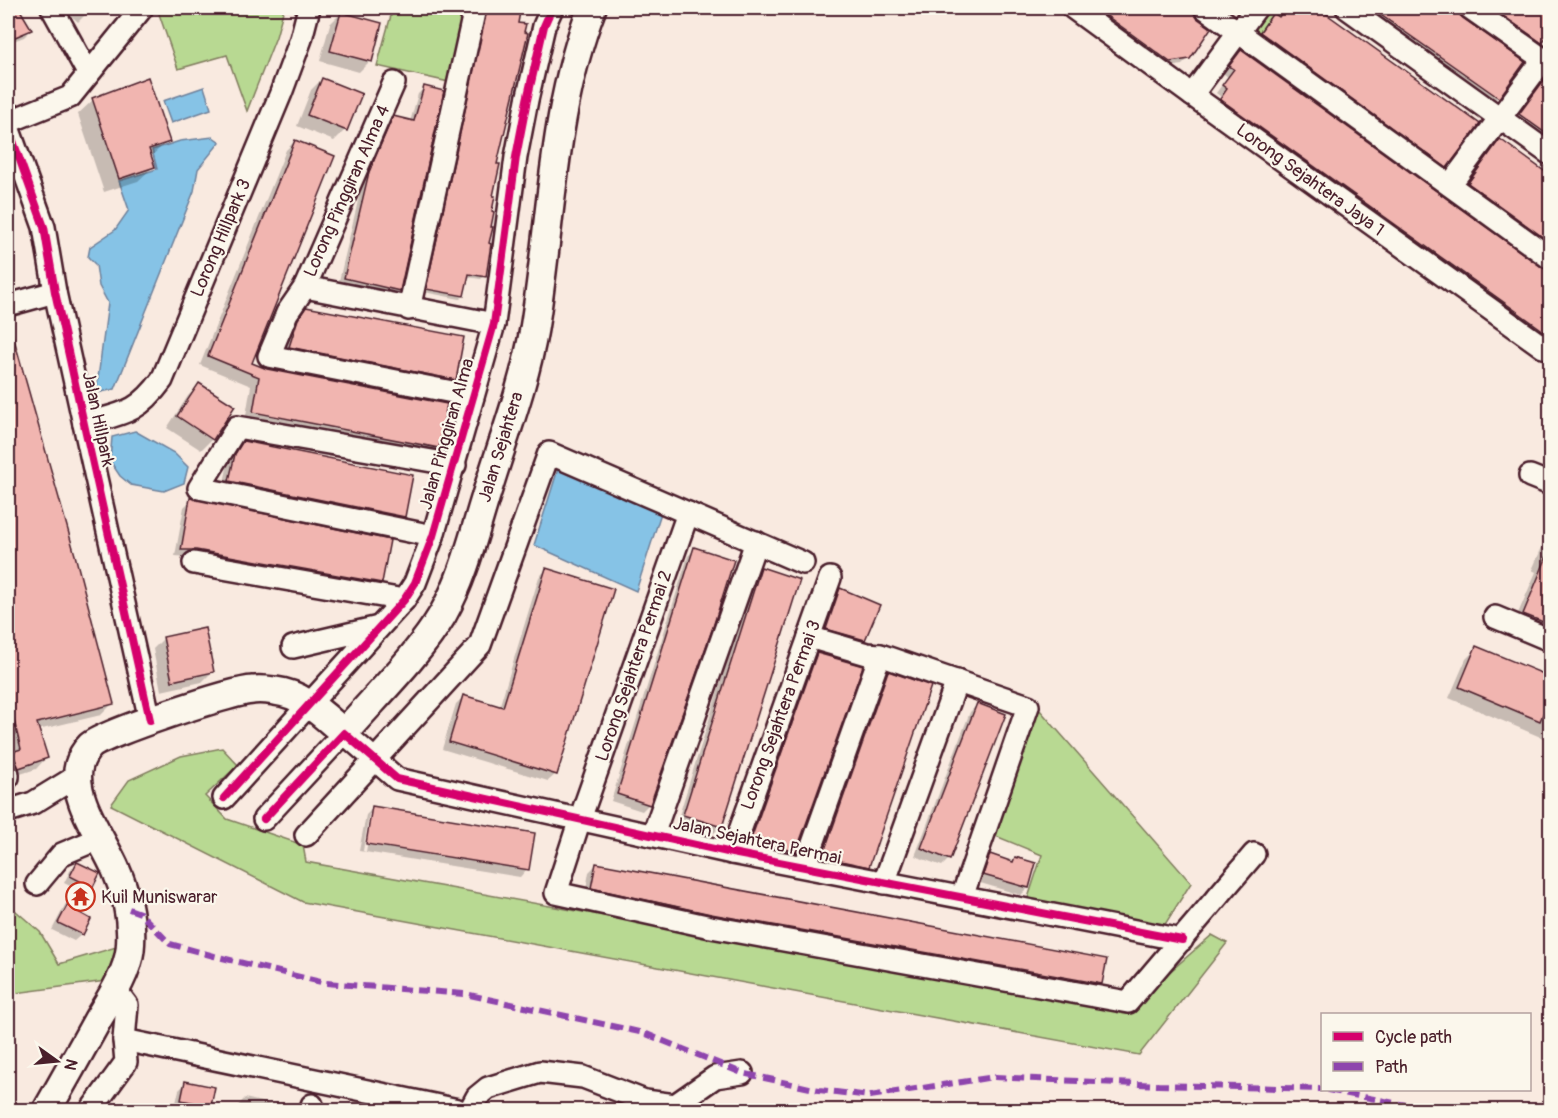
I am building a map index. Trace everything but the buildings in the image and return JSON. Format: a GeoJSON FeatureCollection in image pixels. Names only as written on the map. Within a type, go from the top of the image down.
{"type":"FeatureCollection","features":[{"type":"Feature","properties":{"kind":"main road","name":"Jalan Sejahtera"},"geometry":{"type":"LineString","coordinates":[[344,733],[423,642],[442,614],[459,581],[520,388],[534,330],[552,184],[567,89],[578,43],[592,8]]}},
{"type":"Feature","properties":{"kind":"main road"},"geometry":{"type":"LineString","coordinates":[[47,1110],[115,988],[130,952],[129,909],[124,889],[83,801],[77,776],[83,754],[90,745],[150,720],[251,690],[293,694],[344,733]]}},
{"type":"Feature","properties":{"kind":"street"},"geometry":{"type":"LineString","coordinates":[[52,8],[88,73]]}},
{"type":"Feature","properties":{"kind":"street"},"geometry":{"type":"LineString","coordinates":[[8,122],[70,97],[142,8]]}},
{"type":"Feature","properties":{"kind":"street","name":"Lorong Hillpark 3"},"geometry":{"type":"LineString","coordinates":[[84,424],[130,411],[148,398],[162,380],[281,93],[301,39],[309,8]]}},
{"type":"Feature","properties":{"kind":"street"},"geometry":{"type":"LineString","coordinates":[[409,309],[475,8]]}},
{"type":"Feature","properties":{"kind":"street","name":"Jalan Pinggiran Alma"},"geometry":{"type":"LineString","coordinates":[[224,798],[405,600],[415,583],[433,536],[455,465],[494,324],[516,157],[544,26],[552,8]]}},
{"type":"Feature","properties":{"kind":"street","name":"Lorong Sejahtera Jaya 1"},"geometry":{"type":"LineString","coordinates":[[1073,8],[1543,347],[1551,349]]}},
{"type":"Feature","properties":{"kind":"street"},"geometry":{"type":"LineString","coordinates":[[1205,8],[1551,258]]}},
{"type":"Feature","properties":{"kind":"street"},"geometry":{"type":"LineString","coordinates":[[1192,95],[1256,8]]}},
{"type":"Feature","properties":{"kind":"street"},"geometry":{"type":"LineString","coordinates":[[1347,8],[1551,154]]}},
{"type":"Feature","properties":{"kind":"street"},"geometry":{"type":"LineString","coordinates":[[1450,185],[1500,118],[1547,62],[1470,8]]}},
{"type":"Feature","properties":{"kind":"street","name":"Lorong Pinggiran Alma 4"},"geometry":{"type":"LineString","coordinates":[[394,83],[305,287],[494,324]]}},
{"type":"Feature","properties":{"kind":"street","name":"Jalan Hillpark"},"geometry":{"type":"LineString","coordinates":[[8,127],[44,227],[55,292],[150,720]]}},
{"type":"Feature","properties":{"kind":"street"},"geometry":{"type":"LineString","coordinates":[[305,287],[287,313],[269,356],[473,396]]}},
{"type":"Feature","properties":{"kind":"street"},"geometry":{"type":"LineString","coordinates":[[8,305],[55,292]]}},
{"type":"Feature","properties":{"kind":"street"},"geometry":{"type":"LineString","coordinates":[[433,536],[199,488],[237,427],[455,465]]}},
{"type":"Feature","properties":{"kind":"street"},"geometry":{"type":"LineString","coordinates":[[306,835],[480,645],[549,453],[803,563]]}},
{"type":"Feature","properties":{"kind":"street"},"geometry":{"type":"LineString","coordinates":[[1530,476],[1551,484]]}},
{"type":"Feature","properties":{"kind":"street","name":"Lorong Sejahtera Permai 2"},"geometry":{"type":"LineString","coordinates":[[688,513],[556,893],[711,927],[1128,1002],[1182,940]]}},
{"type":"Feature","properties":{"kind":"street"},"geometry":{"type":"LineString","coordinates":[[653,835],[756,542]]}},
{"type":"Feature","properties":{"kind":"street"},"geometry":{"type":"LineString","coordinates":[[195,563],[405,600]]}},
{"type":"Feature","properties":{"kind":"street","name":"Lorong Sejahtera Permai 3"},"geometry":{"type":"LineString","coordinates":[[732,852],[830,578]]}},
{"type":"Feature","properties":{"kind":"street"},"geometry":{"type":"LineString","coordinates":[[1495,617],[1551,640]]}},
{"type":"Feature","properties":{"kind":"street"},"geometry":{"type":"LineString","coordinates":[[293,647],[379,627]]}},
{"type":"Feature","properties":{"kind":"street"},"geometry":{"type":"LineString","coordinates":[[809,637],[867,654],[880,655],[1028,706],[962,897]]}},
{"type":"Feature","properties":{"kind":"street"},"geometry":{"type":"LineString","coordinates":[[805,866],[880,655]]}},
{"type":"Feature","properties":{"kind":"street"},"geometry":{"type":"LineString","coordinates":[[884,883],[957,681]]}},
{"type":"Feature","properties":{"kind":"street","name":"Jalan Sejahtera Permai"},"geometry":{"type":"LineString","coordinates":[[344,733],[397,779],[732,852],[1182,940]]}},
{"type":"Feature","properties":{"kind":"street","name":"Jalan Sejahtera"},"geometry":{"type":"LineString","coordinates":[[264,819],[344,733]]}},
{"type":"Feature","properties":{"kind":"street"},"geometry":{"type":"LineString","coordinates":[[8,811],[33,803],[77,776]]}},
{"type":"Feature","properties":{"kind":"street"},"geometry":{"type":"LineString","coordinates":[[38,884],[62,854],[100,838]]}},
{"type":"Feature","properties":{"kind":"street"},"geometry":{"type":"LineString","coordinates":[[1182,940],[1254,854]]}},
{"type":"Feature","properties":{"kind":"street"},"geometry":{"type":"LineString","coordinates":[[91,1110],[126,1062],[124,1040],[127,1005],[115,988]]}},
{"type":"Feature","properties":{"kind":"street"},"geometry":{"type":"LineString","coordinates":[[124,1040],[458,1110]]}},
{"type":"Feature","properties":{"kind":"street"},"geometry":{"type":"LineString","coordinates":[[470,1110],[477,1097],[488,1088],[540,1072],[583,1077],[645,1101],[675,1105],[715,1077],[741,1073]]}},
{"type":"Feature","properties":{"kind":"green space"},"geometry":{"type":"Polygon","coordinates":[[[157,8],[284,8],[276,37],[247,111],[227,55],[178,69],[157,8]]]}},
{"type":"Feature","properties":{"kind":"green space"},"geometry":{"type":"Polygon","coordinates":[[[393,8],[466,8],[449,82],[377,66],[393,8]]]}},
{"type":"Feature","properties":{"kind":"green space"},"geometry":{"type":"Polygon","coordinates":[[[1267,8],[1285,8],[1279,17],[1273,13],[1257,36],[1250,31],[1267,8]]]}},
{"type":"Feature","properties":{"kind":"green space"},"geometry":{"type":"Polygon","coordinates":[[[1032,701],[1191,883],[1164,926],[1028,898],[1042,855],[986,832],[1032,701]]]}},
{"type":"Feature","properties":{"kind":"green space"},"geometry":{"type":"Polygon","coordinates":[[[222,748],[238,765],[205,796],[227,819],[303,845],[306,862],[1126,1010],[1212,935],[1227,943],[1139,1055],[303,902],[111,805],[129,780],[181,756],[222,748]]]}},
{"type":"Feature","properties":{"kind":"green space"},"geometry":{"type":"Polygon","coordinates":[[[8,904],[40,932],[59,964],[116,947],[106,981],[8,994],[8,972],[15,965],[8,954],[8,904]]]}},
{"type":"Feature","properties":{"kind":"water"},"geometry":{"type":"Polygon","coordinates":[[[204,87],[211,109],[171,123],[163,101],[204,87]]]}},
{"type":"Feature","properties":{"kind":"water"},"geometry":{"type":"Polygon","coordinates":[[[213,137],[220,142],[198,169],[194,191],[115,389],[96,393],[108,303],[99,286],[96,265],[88,257],[90,247],[115,230],[129,210],[119,181],[157,169],[152,150],[180,141],[213,137]]]}},
{"type":"Feature","properties":{"kind":"water"},"geometry":{"type":"Polygon","coordinates":[[[135,431],[174,453],[188,467],[184,483],[164,491],[131,485],[120,476],[110,461],[112,437],[135,431]]]}},
{"type":"Feature","properties":{"kind":"water"},"geometry":{"type":"Polygon","coordinates":[[[559,466],[661,513],[636,591],[534,545],[559,466]]]}},
{"type":"Feature","properties":{"kind":"marked path"},"geometry":{"type":"LineString","coordinates":[[129,909],[140,913],[170,944],[214,956],[325,983],[465,994],[644,1033],[742,1073],[819,1090],[870,1096],[994,1077],[1158,1085],[1321,1089]]}},
{"type":"Feature","properties":{"kind":"marked path"},"geometry":{"type":"LineString","coordinates":[[1333,1091],[1431,1110]]}},
{"type":"Feature","properties":{"kind":"cycle path"},"geometry":{"type":"LineString","coordinates":[[224,798],[404,600],[415,583],[433,536],[494,324],[516,157],[544,26],[552,8]]}},
{"type":"Feature","properties":{"kind":"cycle path"},"geometry":{"type":"LineString","coordinates":[[8,127],[44,227],[55,292],[150,720]]}},
{"type":"Feature","properties":{"kind":"cycle path"},"geometry":{"type":"LineString","coordinates":[[264,819],[344,733],[397,779],[732,853],[1182,940]]}},
{"type":"Feature","properties":{"kind":"place","name":"Kuil Muniswarar"},"geometry":{"type":"Point","coordinates":[80,897]}}]}
